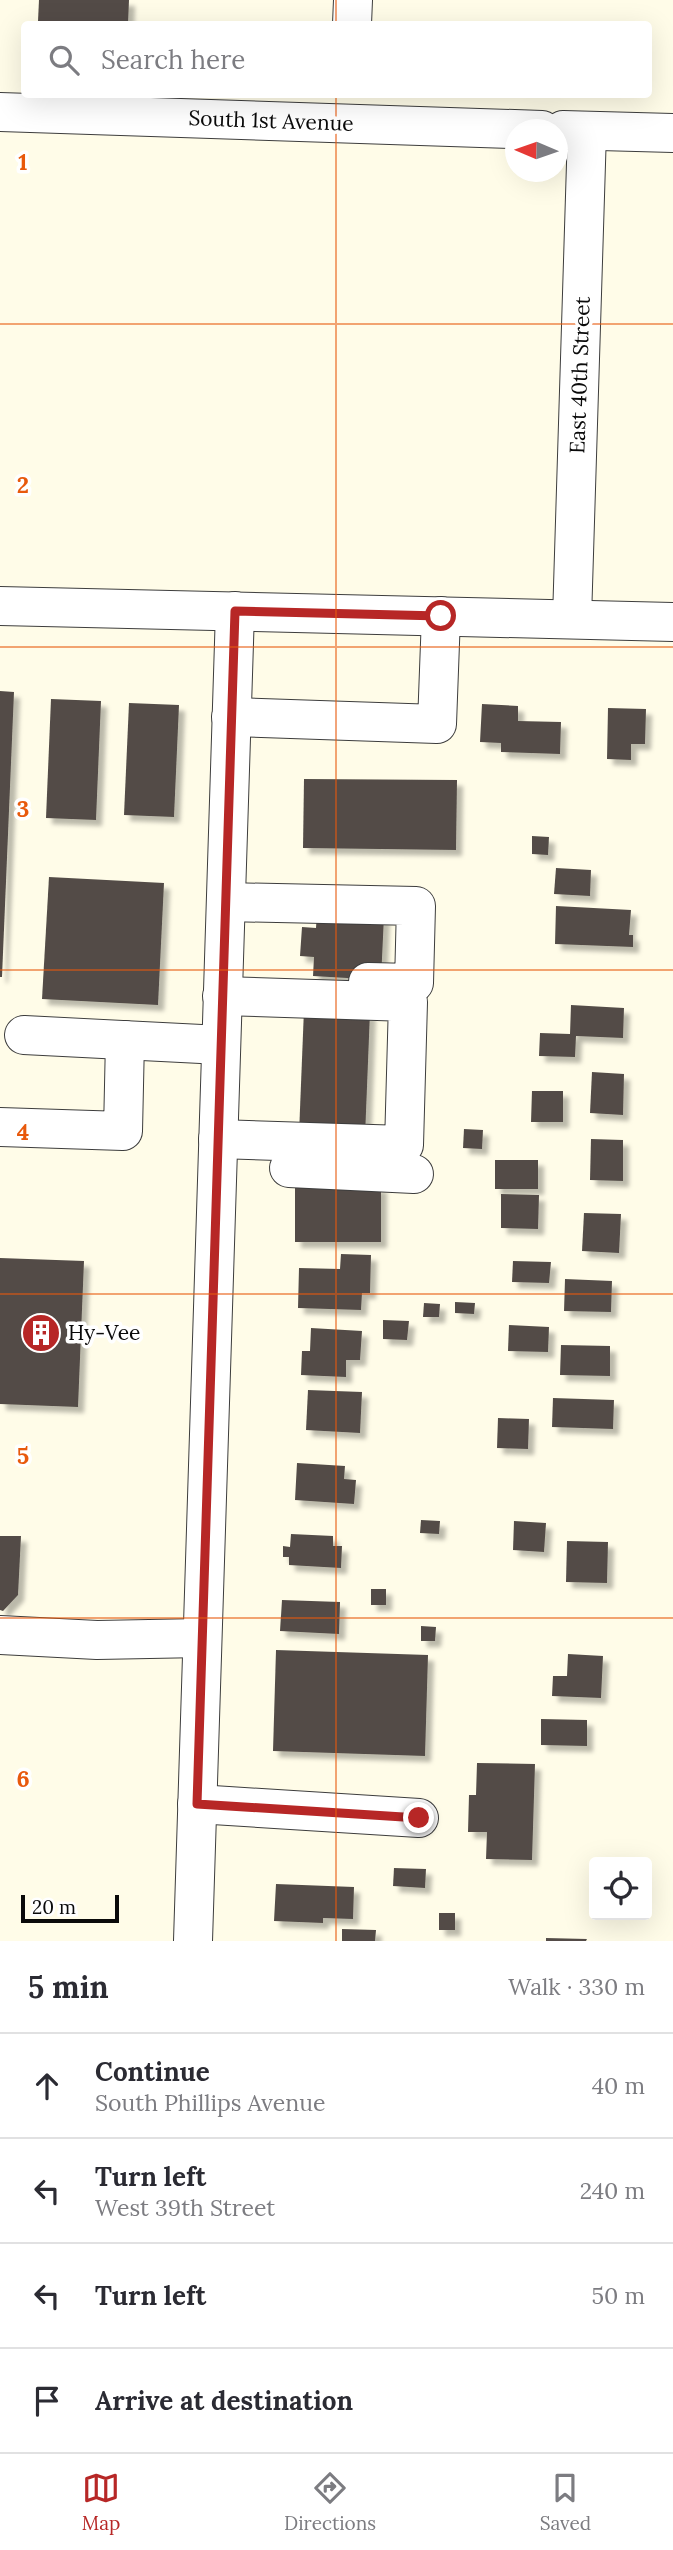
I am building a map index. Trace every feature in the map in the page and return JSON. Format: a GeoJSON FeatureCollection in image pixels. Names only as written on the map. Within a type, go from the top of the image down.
{"type":"FeatureCollection","features":[{"type":"Feature","properties":{"kind":"street"},"geometry":{"type":"LineString","coordinates":[[352,21],[353,0]]}},
{"type":"Feature","properties":{"kind":"street","name":"South 1st Avenue"},"geometry":{"type":"LineString","coordinates":[[0,112],[351,109],[505,126]]}},
{"type":"Feature","properties":{"kind":"street"},"geometry":{"type":"LineString","coordinates":[[572,130],[673,133]]}},
{"type":"Feature","properties":{"kind":"street","name":"East 40th Street"},"geometry":{"type":"LineString","coordinates":[[572,130],[572,619]]}},
{"type":"Feature","properties":{"kind":"street"},"geometry":{"type":"LineString","coordinates":[[0,606],[673,622]]}},
{"type":"Feature","properties":{"kind":"street"},"geometry":{"type":"LineString","coordinates":[[193,1941],[235,611]]}},
{"type":"Feature","properties":{"kind":"street"},"geometry":{"type":"LineString","coordinates":[[231,717],[437,724],[441,616]]}},
{"type":"Feature","properties":{"kind":"street"},"geometry":{"type":"LineString","coordinates":[[223,987],[414,983],[416,906],[226,902]]}},
{"type":"Feature","properties":{"kind":"street"},"geometry":{"type":"LineString","coordinates":[[217,1152],[404,1145],[408,1002],[223,987]]}},
{"type":"Feature","properties":{"kind":"street"},"geometry":{"type":"LineString","coordinates":[[24,1035],[220,1045]]}},
{"type":"Feature","properties":{"kind":"street"},"geometry":{"type":"LineString","coordinates":[[0,1127],[123,1131],[125,1040]]}},
{"type":"Feature","properties":{"kind":"street"},"geometry":{"type":"LineString","coordinates":[[217,1152],[414,1174]]}},
{"type":"Feature","properties":{"kind":"street"},"geometry":{"type":"LineString","coordinates":[[0,1635],[97,1640],[202,1639]]}},
{"type":"Feature","properties":{"kind":"street"},"geometry":{"type":"LineString","coordinates":[[197,1804],[419,1818]]}},
{"type":"Feature","properties":{"kind":"building"},"geometry":{"type":"Polygon","coordinates":[[[39,0],[129,0],[128,21],[38,21],[39,0]]]}},
{"type":"Feature","properties":{"kind":"building"},"geometry":{"type":"Polygon","coordinates":[[[0,691],[14,692],[2,977],[0,977],[0,691]]]}},
{"type":"Feature","properties":{"kind":"building"},"geometry":{"type":"Polygon","coordinates":[[[51,699],[101,701],[96,820],[46,818],[51,699]]]}},
{"type":"Feature","properties":{"kind":"building"},"geometry":{"type":"Polygon","coordinates":[[[129,703],[179,705],[174,817],[124,815],[129,703]]]}},
{"type":"Feature","properties":{"kind":"building"},"geometry":{"type":"Polygon","coordinates":[[[482,704],[518,706],[518,721],[561,722],[560,754],[501,752],[501,743],[480,742],[482,704]]]}},
{"type":"Feature","properties":{"kind":"building"},"geometry":{"type":"Polygon","coordinates":[[[608,708],[646,709],[645,744],[631,744],[631,760],[607,759],[608,708]]]}},
{"type":"Feature","properties":{"kind":"building"},"geometry":{"type":"Polygon","coordinates":[[[304,779],[457,780],[456,850],[303,848],[304,779]]]}},
{"type":"Feature","properties":{"kind":"building"},"geometry":{"type":"Polygon","coordinates":[[[532,836],[549,837],[548,855],[532,854],[532,836]]]}},
{"type":"Feature","properties":{"kind":"building"},"geometry":{"type":"Polygon","coordinates":[[[556,868],[591,870],[590,896],[554,894],[556,868]]]}},
{"type":"Feature","properties":{"kind":"building"},"geometry":{"type":"Polygon","coordinates":[[[49,877],[164,883],[158,1005],[42,999],[49,877]]]}},
{"type":"Feature","properties":{"kind":"building"},"geometry":{"type":"Polygon","coordinates":[[[556,906],[631,910],[629,935],[633,935],[633,947],[555,944],[556,906]]]}},
{"type":"Feature","properties":{"kind":"building"},"geometry":{"type":"Polygon","coordinates":[[[317,912],[384,916],[381,980],[313,976],[314,957],[300,956],[302,927],[316,928],[317,912]]]}},
{"type":"Feature","properties":{"kind":"building"},"geometry":{"type":"Polygon","coordinates":[[[571,1005],[624,1008],[623,1038],[576,1036],[575,1057],[539,1056],[540,1033],[570,1034],[571,1005]]]}},
{"type":"Feature","properties":{"kind":"building"},"geometry":{"type":"Polygon","coordinates":[[[304,1009],[370,1012],[365,1137],[299,1134],[304,1009]]]}},
{"type":"Feature","properties":{"kind":"building"},"geometry":{"type":"Polygon","coordinates":[[[592,1072],[624,1074],[623,1115],[590,1113],[592,1072]]]}},
{"type":"Feature","properties":{"kind":"building"},"geometry":{"type":"Polygon","coordinates":[[[532,1091],[563,1091],[563,1122],[531,1122],[532,1091]]]}},
{"type":"Feature","properties":{"kind":"building"},"geometry":{"type":"Polygon","coordinates":[[[464,1129],[483,1130],[482,1149],[463,1148],[464,1129]]]}},
{"type":"Feature","properties":{"kind":"building"},"geometry":{"type":"Polygon","coordinates":[[[591,1139],[623,1140],[623,1181],[590,1180],[591,1139]]]}},
{"type":"Feature","properties":{"kind":"building"},"geometry":{"type":"Polygon","coordinates":[[[495,1160],[538,1160],[538,1189],[495,1189],[495,1160]]]}},
{"type":"Feature","properties":{"kind":"building"},"geometry":{"type":"Polygon","coordinates":[[[295,1185],[381,1186],[381,1242],[295,1242],[295,1185]]]}},
{"type":"Feature","properties":{"kind":"building"},"geometry":{"type":"Polygon","coordinates":[[[501,1194],[539,1195],[538,1229],[501,1228],[501,1194]]]}},
{"type":"Feature","properties":{"kind":"building"},"geometry":{"type":"Polygon","coordinates":[[[584,1213],[621,1214],[619,1253],[582,1251],[584,1213]]]}},
{"type":"Feature","properties":{"kind":"building"},"geometry":{"type":"Polygon","coordinates":[[[341,1254],[371,1255],[370,1293],[362,1293],[361,1310],[298,1308],[299,1268],[340,1269],[341,1254]]]}},
{"type":"Feature","properties":{"kind":"building","name":"Hy-Vee"},"geometry":{"type":"Polygon","coordinates":[[[0,1258],[84,1261],[78,1407],[0,1404],[0,1258]]]}},
{"type":"Feature","properties":{"kind":"building"},"geometry":{"type":"Polygon","coordinates":[[[513,1261],[551,1262],[549,1283],[512,1282],[513,1261]]]}},
{"type":"Feature","properties":{"kind":"building"},"geometry":{"type":"Polygon","coordinates":[[[565,1279],[612,1281],[611,1312],[564,1311],[565,1279]]]}},
{"type":"Feature","properties":{"kind":"building"},"geometry":{"type":"Polygon","coordinates":[[[455,1302],[475,1303],[474,1314],[455,1313],[455,1302]]]}},
{"type":"Feature","properties":{"kind":"building"},"geometry":{"type":"Polygon","coordinates":[[[424,1303],[440,1304],[439,1317],[423,1317],[424,1303]]]}},
{"type":"Feature","properties":{"kind":"building"},"geometry":{"type":"Polygon","coordinates":[[[383,1320],[409,1321],[407,1340],[383,1339],[383,1320]]]}},
{"type":"Feature","properties":{"kind":"building"},"geometry":{"type":"Polygon","coordinates":[[[509,1325],[549,1327],[548,1352],[508,1351],[509,1325]]]}},
{"type":"Feature","properties":{"kind":"building"},"geometry":{"type":"Polygon","coordinates":[[[311,1328],[362,1331],[360,1360],[346,1360],[346,1377],[301,1375],[302,1351],[310,1351],[311,1328]]]}},
{"type":"Feature","properties":{"kind":"building"},"geometry":{"type":"Polygon","coordinates":[[[561,1345],[610,1346],[610,1376],[560,1375],[561,1345]]]}},
{"type":"Feature","properties":{"kind":"building"},"geometry":{"type":"Polygon","coordinates":[[[308,1390],[362,1392],[360,1433],[306,1430],[308,1390]]]}},
{"type":"Feature","properties":{"kind":"building"},"geometry":{"type":"Polygon","coordinates":[[[553,1398],[614,1400],[613,1429],[552,1427],[553,1398]]]}},
{"type":"Feature","properties":{"kind":"building"},"geometry":{"type":"Polygon","coordinates":[[[498,1418],[529,1419],[528,1449],[497,1448],[498,1418]]]}},
{"type":"Feature","properties":{"kind":"building"},"geometry":{"type":"Polygon","coordinates":[[[297,1463],[345,1466],[344,1479],[356,1480],[354,1504],[295,1500],[297,1463]]]}},
{"type":"Feature","properties":{"kind":"building"},"geometry":{"type":"Polygon","coordinates":[[[421,1520],[440,1521],[439,1534],[420,1533],[421,1520]]]}},
{"type":"Feature","properties":{"kind":"building"},"geometry":{"type":"Polygon","coordinates":[[[514,1521],[546,1523],[544,1552],[513,1550],[514,1521]]]}},
{"type":"Feature","properties":{"kind":"building"},"geometry":{"type":"Polygon","coordinates":[[[291,1534],[333,1536],[333,1546],[342,1546],[341,1568],[289,1565],[289,1557],[283,1557],[283,1546],[290,1547],[291,1534]]]}},
{"type":"Feature","properties":{"kind":"building"},"geometry":{"type":"Polygon","coordinates":[[[0,1536],[21,1536],[18,1595],[3,1611],[0,1610],[0,1536]]]}},
{"type":"Feature","properties":{"kind":"building"},"geometry":{"type":"Polygon","coordinates":[[[567,1541],[608,1542],[607,1583],[566,1582],[567,1541]]]}},
{"type":"Feature","properties":{"kind":"building"},"geometry":{"type":"Polygon","coordinates":[[[371,1589],[386,1589],[386,1605],[371,1605],[371,1589]]]}},
{"type":"Feature","properties":{"kind":"building"},"geometry":{"type":"Polygon","coordinates":[[[282,1600],[340,1602],[339,1634],[280,1631],[282,1600]]]}},
{"type":"Feature","properties":{"kind":"building"},"geometry":{"type":"Polygon","coordinates":[[[421,1626],[436,1627],[435,1641],[421,1641],[421,1626]]]}},
{"type":"Feature","properties":{"kind":"building"},"geometry":{"type":"Polygon","coordinates":[[[276,1650],[428,1655],[425,1756],[273,1751],[276,1650]]]}},
{"type":"Feature","properties":{"kind":"building"},"geometry":{"type":"Polygon","coordinates":[[[568,1654],[603,1656],[601,1698],[552,1696],[553,1676],[567,1676],[568,1654]]]}},
{"type":"Feature","properties":{"kind":"building"},"geometry":{"type":"Polygon","coordinates":[[[541,1719],[587,1720],[587,1746],[541,1745],[541,1719]]]}},
{"type":"Feature","properties":{"kind":"building"},"geometry":{"type":"Polygon","coordinates":[[[477,1763],[535,1764],[532,1860],[486,1859],[487,1832],[468,1832],[469,1795],[476,1795],[477,1763]]]}},
{"type":"Feature","properties":{"kind":"building"},"geometry":{"type":"Polygon","coordinates":[[[394,1868],[426,1869],[425,1888],[393,1886],[394,1868]]]}},
{"type":"Feature","properties":{"kind":"building"},"geometry":{"type":"Polygon","coordinates":[[[276,1884],[354,1887],[353,1919],[323,1918],[323,1923],[274,1921],[276,1884]]]}},
{"type":"Feature","properties":{"kind":"building"},"geometry":{"type":"Polygon","coordinates":[[[439,1913],[455,1913],[455,1930],[439,1930],[439,1913]]]}},
{"type":"Feature","properties":{"kind":"building"},"geometry":{"type":"Polygon","coordinates":[[[342,1929],[376,1930],[375,1941],[342,1941],[342,1929]]]}},
{"type":"Feature","properties":{"kind":"building"},"geometry":{"type":"Polygon","coordinates":[[[546,1938],[587,1939],[546,1941],[546,1938]]]}},
{"type":"Feature","properties":{"kind":"place","name":"Hy-Vee"},"geometry":{"type":"Point","coordinates":[41,1333]}},
{"type":"Feature","properties":{"kind":"route"},"geometry":{"type":"LineString","coordinates":[[419,1818],[197,1804],[235,611],[441,616]]}}]}
